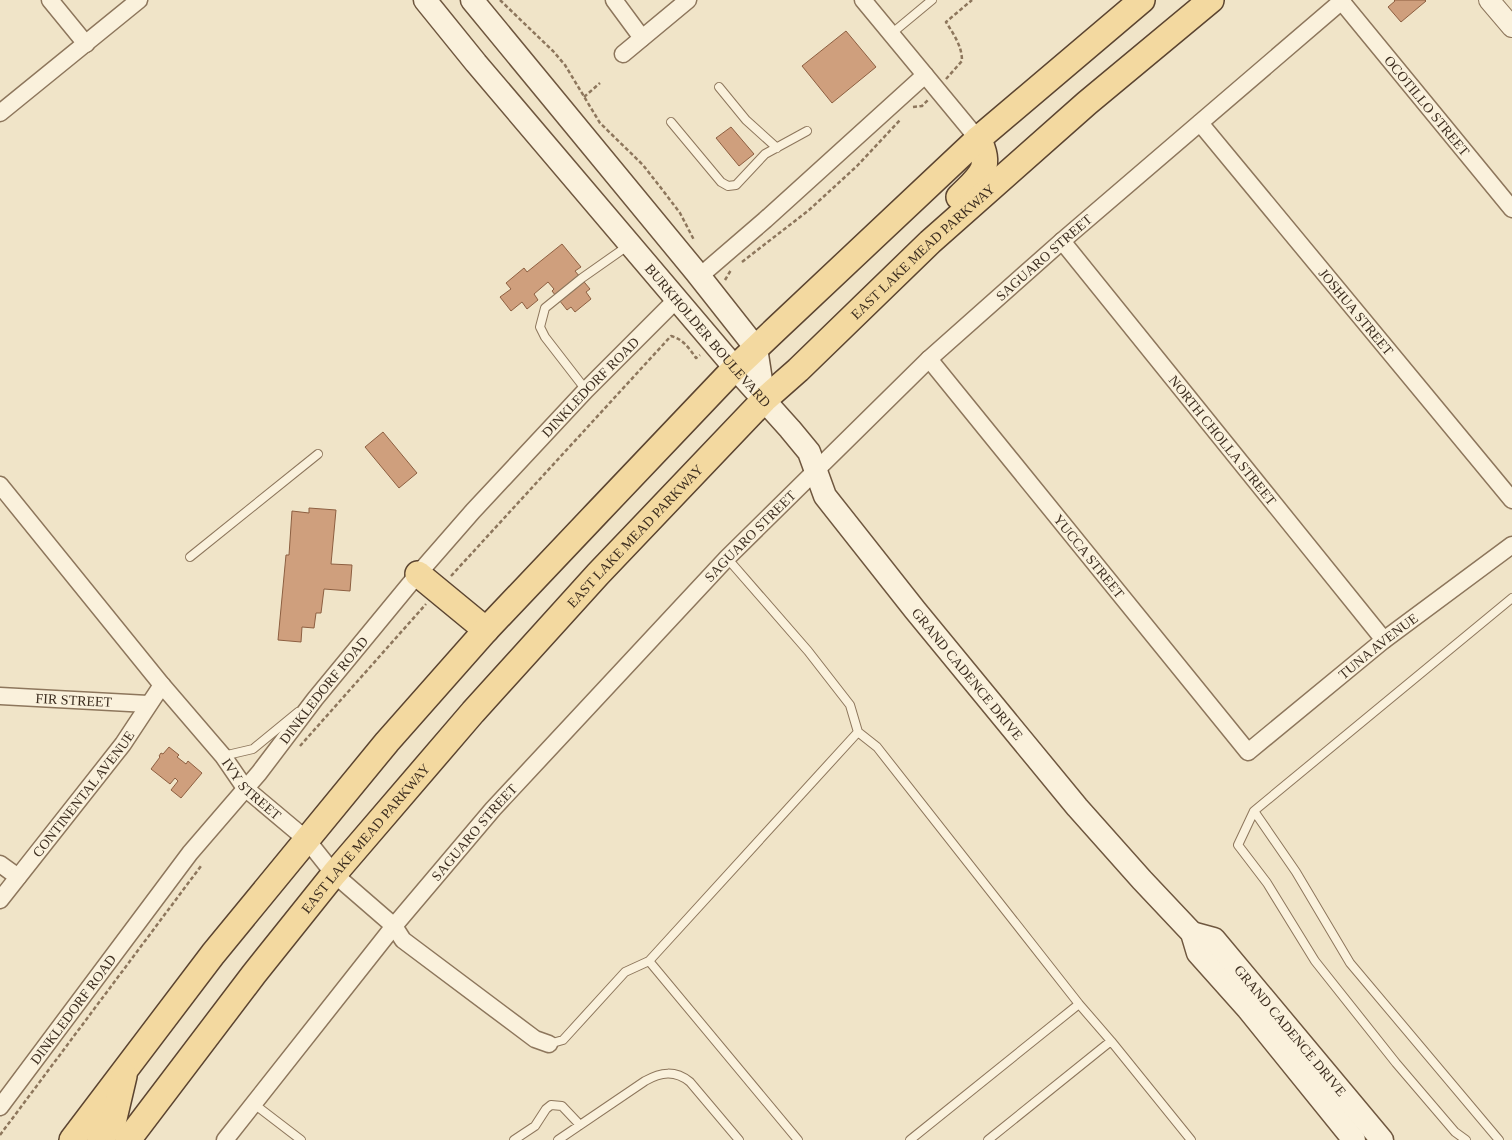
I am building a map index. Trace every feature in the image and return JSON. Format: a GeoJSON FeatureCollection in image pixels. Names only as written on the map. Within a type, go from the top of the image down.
{"type":"FeatureCollection","features":[{"type":"Feature","properties":{"kind":"main road","name":"BURKHOLDER BOULEVARD"},"geometry":{"type":"LineString","coordinates":[[425,0],[476,63],[764,400]]}},
{"type":"Feature","properties":{"kind":"main road","name":"BURKHOLDER BOULEVARD"},"geometry":{"type":"LineString","coordinates":[[472,0],[581,132],[706,271],[756,348],[764,400]]}},
{"type":"Feature","properties":{"kind":"main road"},"geometry":{"type":"LineString","coordinates":[[72,1140],[213,954],[387,742],[486,630],[756,348],[978,138],[1142,0]]}},
{"type":"Feature","properties":{"kind":"main road","name":"EAST LAKE MEAD PARKWAY"},"geometry":{"type":"LineString","coordinates":[[128,1140],[242,989],[334,874],[473,712],[598,574],[764,400],[798,370],[930,242],[1087,103],[1211,0]]}},
{"type":"Feature","properties":{"kind":"main road"},"geometry":{"type":"LineString","coordinates":[[476,63],[506,41]]}},
{"type":"Feature","properties":{"kind":"main road"},"geometry":{"type":"LineString","coordinates":[[555,156],[581,132]]}},
{"type":"Feature","properties":{"kind":"main road"},"geometry":{"type":"LineString","coordinates":[[930,242],[939,217],[980,176],[986,160],[983,147],[978,138]]}},
{"type":"Feature","properties":{"kind":"main road","name":"GRAND CADENCE DRIVE"},"geometry":{"type":"LineString","coordinates":[[764,400],[809,452],[825,496],[915,610],[1077,807],[1192,933],[1198,953],[1248,1009],[1354,1140]]}},
{"type":"Feature","properties":{"kind":"main road"},"geometry":{"type":"LineString","coordinates":[[418,574],[486,630]]}},
{"type":"Feature","properties":{"kind":"main road","name":"GRAND CADENCE DRIVE"},"geometry":{"type":"LineString","coordinates":[[1192,933],[1214,939],[1382,1140]]}},
{"type":"Feature","properties":{"kind":"main road"},"geometry":{"type":"LineString","coordinates":[[100,1140],[113,1123],[127,1066]]}},
{"type":"Feature","properties":{"kind":"street"},"geometry":{"type":"LineString","coordinates":[[50,0],[86,44]]}},
{"type":"Feature","properties":{"kind":"street"},"geometry":{"type":"LineString","coordinates":[[0,114],[139,0]]}},
{"type":"Feature","properties":{"kind":"street"},"geometry":{"type":"LineString","coordinates":[[614,0],[642,38]]}},
{"type":"Feature","properties":{"kind":"street"},"geometry":{"type":"LineString","coordinates":[[624,54],[688,0]]}},
{"type":"Feature","properties":{"kind":"street"},"geometry":{"type":"LineString","coordinates":[[863,0],[978,138]]}},
{"type":"Feature","properties":{"kind":"street"},"geometry":{"type":"LineString","coordinates":[[1489,0],[1512,27]]}},
{"type":"Feature","properties":{"kind":"street","name":"SAGUARO STREET"},"geometry":{"type":"LineString","coordinates":[[226,1140],[394,926],[493,809],[726,558],[929,359],[1342,1]]}},
{"type":"Feature","properties":{"kind":"street","name":"OCOTILLO STREET"},"geometry":{"type":"LineString","coordinates":[[1342,1],[1512,210]]}},
{"type":"Feature","properties":{"kind":"street"},"geometry":{"type":"LineString","coordinates":[[706,271],[925,75]]}},
{"type":"Feature","properties":{"kind":"street","name":"JOSHUA STREET"},"geometry":{"type":"LineString","coordinates":[[1200,123],[1512,500]]}},
{"type":"Feature","properties":{"kind":"street","name":"NORTH CHOLLA STREET"},"geometry":{"type":"LineString","coordinates":[[1062,242],[1384,640]]}},
{"type":"Feature","properties":{"kind":"street","name":"DINKLEDORF ROAD"},"geometry":{"type":"LineString","coordinates":[[0,1107],[190,853],[260,773],[315,698],[418,574],[473,511],[586,390],[677,299]]}},
{"type":"Feature","properties":{"kind":"street","name":"YUCCA STREET"},"geometry":{"type":"LineString","coordinates":[[929,359],[1248,752]]}},
{"type":"Feature","properties":{"kind":"street","name":"IVY STREET"},"geometry":{"type":"LineString","coordinates":[[0,485],[5,503],[223,756],[246,788],[307,840],[334,874],[394,926],[403,940],[535,1039],[549,1044]]}},
{"type":"Feature","properties":{"kind":"street","name":"TUNA AVENUE"},"geometry":{"type":"LineString","coordinates":[[1248,752],[1384,640],[1512,545]]}},
{"type":"Feature","properties":{"kind":"street","name":"CONTINENTAL AVENUE"},"geometry":{"type":"LineString","coordinates":[[0,900],[123,744],[162,684]]}},
{"type":"Feature","properties":{"kind":"street","name":"FIR STREET"},"geometry":{"type":"LineString","coordinates":[[0,696],[148,704]]}},
{"type":"Feature","properties":{"kind":"street"},"geometry":{"type":"LineString","coordinates":[[0,864],[18,877]]}},
{"type":"Feature","properties":{"kind":"lane"},"geometry":{"type":"LineString","coordinates":[[891,34],[930,1]]}},
{"type":"Feature","properties":{"kind":"lane"},"geometry":{"type":"LineString","coordinates":[[719,87],[746,120],[777,148]]}},
{"type":"Feature","properties":{"kind":"lane"},"geometry":{"type":"LineString","coordinates":[[671,122],[720,182],[728,186],[736,185],[765,154],[807,130]]}},
{"type":"Feature","properties":{"kind":"lane"},"geometry":{"type":"LineString","coordinates":[[586,390],[542,332],[540,327],[545,308],[582,278],[630,244]]}},
{"type":"Feature","properties":{"kind":"lane"},"geometry":{"type":"LineString","coordinates":[[190,557],[318,454]]}},
{"type":"Feature","properties":{"kind":"lane"},"geometry":{"type":"LineString","coordinates":[[726,558],[808,651],[850,704],[858,732],[877,747],[1079,1004],[1191,1140]]}},
{"type":"Feature","properties":{"kind":"lane"},"geometry":{"type":"LineString","coordinates":[[1466,1140],[1455,1132],[1402,1070],[1315,961],[1268,883],[1238,845],[1254,811],[1512,598]]}},
{"type":"Feature","properties":{"kind":"lane"},"geometry":{"type":"LineString","coordinates":[[223,756],[253,748],[315,698]]}},
{"type":"Feature","properties":{"kind":"lane"},"geometry":{"type":"LineString","coordinates":[[549,1044],[564,1040],[625,972],[649,961],[858,732]]}},
{"type":"Feature","properties":{"kind":"lane"},"geometry":{"type":"LineString","coordinates":[[1254,811],[1296,872],[1350,962],[1499,1140]]}},
{"type":"Feature","properties":{"kind":"lane"},"geometry":{"type":"LineString","coordinates":[[649,961],[798,1140]]}},
{"type":"Feature","properties":{"kind":"lane"},"geometry":{"type":"LineString","coordinates":[[910,1140],[1079,1004]]}},
{"type":"Feature","properties":{"kind":"lane"},"geometry":{"type":"LineString","coordinates":[[988,1140],[1111,1041]]}},
{"type":"Feature","properties":{"kind":"lane"},"geometry":{"type":"LineString","coordinates":[[558,1140],[645,1081],[654,1076],[671,1073],[678,1074],[690,1082],[739,1140]]}},
{"type":"Feature","properties":{"kind":"lane"},"geometry":{"type":"LineString","coordinates":[[254,1104],[301,1140]]}},
{"type":"Feature","properties":{"kind":"lane"},"geometry":{"type":"LineString","coordinates":[[514,1140],[535,1126],[546,1109],[552,1105],[562,1106],[580,1125]]}},
{"type":"Feature","properties":{"kind":"path"},"geometry":{"type":"LineString","coordinates":[[500,0],[565,65],[600,123],[643,165],[680,213],[694,241]]}},
{"type":"Feature","properties":{"kind":"path"},"geometry":{"type":"LineString","coordinates":[[584,96],[600,83]]}},
{"type":"Feature","properties":{"kind":"path"},"geometry":{"type":"LineString","coordinates":[[706,271],[724,282]]}},
{"type":"Feature","properties":{"kind":"path"},"geometry":{"type":"LineString","coordinates":[[452,575],[671,335],[684,342],[696,358]]}},
{"type":"Feature","properties":{"kind":"path"},"geometry":{"type":"LineString","coordinates":[[296,751],[428,601]]}},
{"type":"Feature","properties":{"kind":"path"},"geometry":{"type":"LineString","coordinates":[[0,1135],[202,865]]}},
{"type":"Feature","properties":{"kind":"building"},"geometry":{"type":"Polygon","coordinates":[[[1394,0],[1426,1],[1401,22],[1388,7],[1394,0]]]}},
{"type":"Feature","properties":{"kind":"building"},"geometry":{"type":"Polygon","coordinates":[[[846,31],[876,67],[832,103],[802,66],[846,31]]]}},
{"type":"Feature","properties":{"kind":"building"},"geometry":{"type":"Polygon","coordinates":[[[731,127],[754,154],[739,166],[716,138],[731,127]]]}},
{"type":"Feature","properties":{"kind":"building"},"geometry":{"type":"Polygon","coordinates":[[[562,244],[581,267],[575,271],[590,289],[586,292],[591,299],[575,312],[571,307],[567,310],[552,291],[554,289],[548,282],[534,294],[538,300],[527,309],[522,302],[511,311],[500,297],[511,289],[506,283],[524,268],[527,272],[562,244]]]}},
{"type":"Feature","properties":{"kind":"building"},"geometry":{"type":"Polygon","coordinates":[[[383,432],[417,473],[399,488],[365,447],[383,432]]]}},
{"type":"Feature","properties":{"kind":"building"},"geometry":{"type":"Polygon","coordinates":[[[309,508],[336,510],[331,564],[352,565],[350,591],[324,589],[321,613],[316,613],[314,628],[302,627],[301,642],[278,640],[286,555],[289,555],[292,511],[309,513],[309,508]]]}},
{"type":"Feature","properties":{"kind":"building"},"geometry":{"type":"Polygon","coordinates":[[[169,747],[179,755],[177,757],[186,764],[188,761],[202,773],[181,798],[171,790],[178,781],[175,778],[170,784],[151,769],[161,753],[163,754],[169,747]]]}}]}
